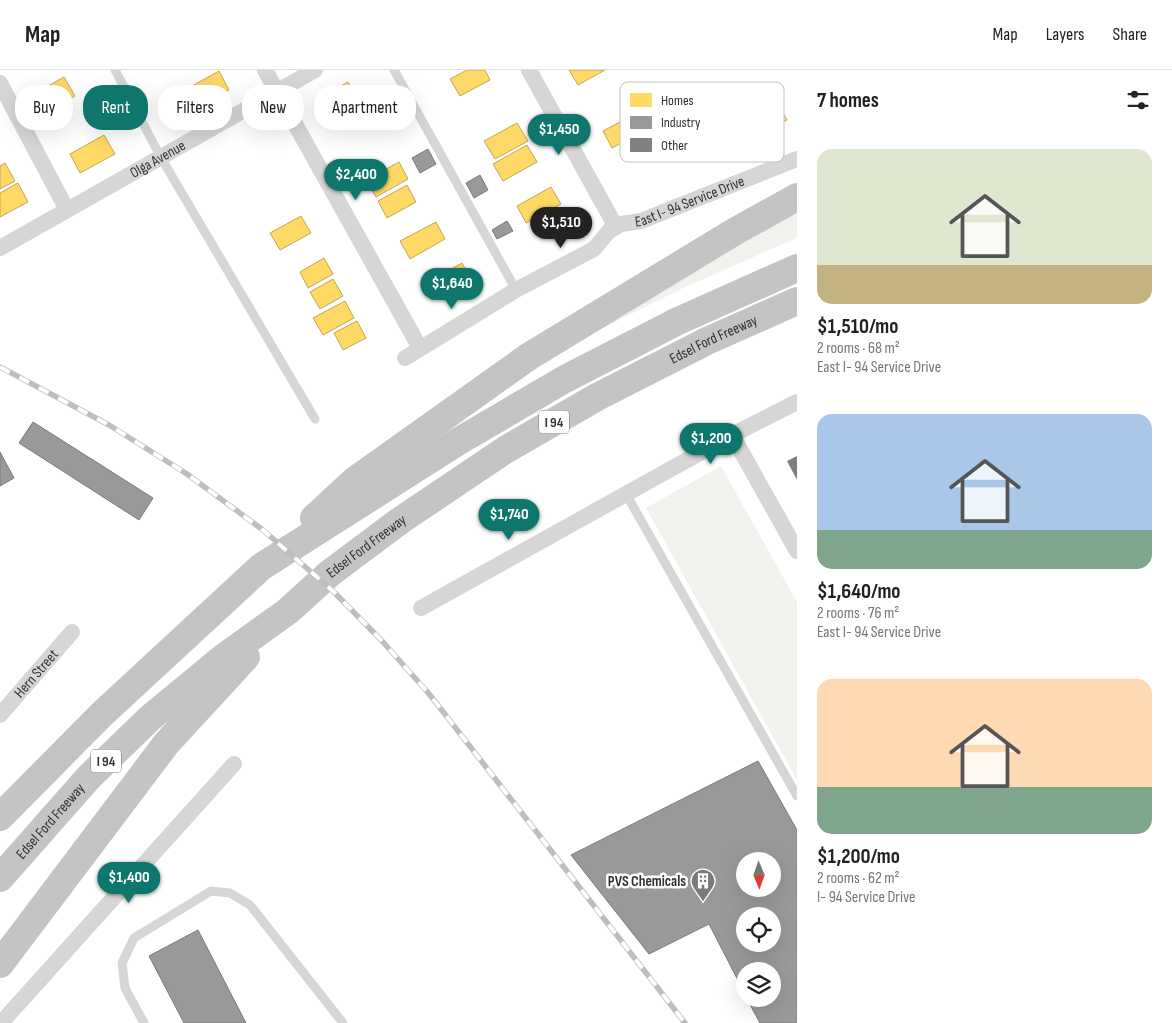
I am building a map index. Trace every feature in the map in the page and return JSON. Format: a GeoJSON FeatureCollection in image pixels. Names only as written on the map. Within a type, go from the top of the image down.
{"type":"FeatureCollection","features":[{"type":"Feature","properties":{"kind":"highway"},"geometry":{"type":"LineString","coordinates":[[261,567],[354,481],[528,357],[734,232],[797,197]]}},
{"type":"Feature","properties":{"kind":"highway","name":"Edsel Ford Freeway"},"geometry":{"type":"LineString","coordinates":[[0,817],[102,714],[261,567],[459,441],[566,379],[678,321],[797,268]]}},
{"type":"Feature","properties":{"kind":"highway","name":"Edsel Ford Freeway"},"geometry":{"type":"LineString","coordinates":[[0,878],[89,777],[150,718],[224,657],[288,611],[330,573],[402,520],[506,450],[597,397],[707,341],[797,301]]}},
{"type":"Feature","properties":{"kind":"highway"},"geometry":{"type":"LineString","coordinates":[[0,964],[166,744],[288,611]]}},
{"type":"Feature","properties":{"kind":"street"},"geometry":{"type":"LineString","coordinates":[[265,70],[274,85]]}},
{"type":"Feature","properties":{"kind":"street","name":"Olga Avenue"},"geometry":{"type":"LineString","coordinates":[[288,85],[315,70]]}},
{"type":"Feature","properties":{"kind":"street"},"geometry":{"type":"LineString","coordinates":[[529,70],[616,227]]}},
{"type":"Feature","properties":{"kind":"street"},"geometry":{"type":"LineString","coordinates":[[0,83],[66,208]]}},
{"type":"Feature","properties":{"kind":"street","name":"Olga Avenue"},"geometry":{"type":"LineString","coordinates":[[0,248],[66,208],[242,110]]}},
{"type":"Feature","properties":{"kind":"street"},"geometry":{"type":"LineString","coordinates":[[299,130],[420,348]]}},
{"type":"Feature","properties":{"kind":"street","name":"East I- 94 Service Drive"},"geometry":{"type":"LineString","coordinates":[[404,358],[516,290],[594,249],[616,227],[640,221],[797,159]]}},
{"type":"Feature","properties":{"kind":"street"},"geometry":{"type":"LineString","coordinates":[[421,608],[732,435],[797,402]]}},
{"type":"Feature","properties":{"kind":"street"},"geometry":{"type":"LineString","coordinates":[[732,435],[797,552]]}},
{"type":"Feature","properties":{"kind":"street","name":"Hern Street"},"geometry":{"type":"LineString","coordinates":[[0,715],[72,632]]}},
{"type":"Feature","properties":{"kind":"street"},"geometry":{"type":"LineString","coordinates":[[1,1023],[234,764]]}},
{"type":"Feature","properties":{"kind":"lane"},"geometry":{"type":"LineString","coordinates":[[114,70],[160,156],[315,419]]}},
{"type":"Feature","properties":{"kind":"lane"},"geometry":{"type":"LineString","coordinates":[[394,70],[516,290]]}},
{"type":"Feature","properties":{"kind":"lane"},"geometry":{"type":"LineString","coordinates":[[619,498],[797,796]]}},
{"type":"Feature","properties":{"kind":"lane"},"geometry":{"type":"LineString","coordinates":[[144,1023],[125,988],[122,963],[134,938],[211,891],[230,893],[250,905],[343,1023]]}},
{"type":"Feature","properties":{"kind":"shaded area"},"geometry":{"type":"Polygon","coordinates":[[[797,205],[797,238],[683,288],[569,345],[797,205]]]}},
{"type":"Feature","properties":{"kind":"shaded area"},"geometry":{"type":"Polygon","coordinates":[[[721,466],[797,602],[797,780],[646,508],[721,466]]]}},
{"type":"Feature","properties":{"kind":"building: Homes"},"geometry":{"type":"Polygon","coordinates":[[[467,70],[485,70],[490,80],[460,96],[450,79],[467,70]]]}},
{"type":"Feature","properties":{"kind":"building: Homes"},"geometry":{"type":"Polygon","coordinates":[[[569,70],[605,70],[578,85],[569,70]]]}},
{"type":"Feature","properties":{"kind":"building: Homes"},"geometry":{"type":"Polygon","coordinates":[[[219,71],[226,85],[194,85],[219,71]]]}},
{"type":"Feature","properties":{"kind":"building: Homes"},"geometry":{"type":"Polygon","coordinates":[[[64,77],[69,85],[50,85],[64,77]]]}},
{"type":"Feature","properties":{"kind":"building: Homes"},"geometry":{"type":"Polygon","coordinates":[[[620,122],[620,144],[612,148],[603,131],[620,122]]]}},
{"type":"Feature","properties":{"kind":"building: Homes"},"geometry":{"type":"Polygon","coordinates":[[[517,123],[528,141],[495,159],[484,141],[517,123]]]}},
{"type":"Feature","properties":{"kind":"building: Homes"},"geometry":{"type":"Polygon","coordinates":[[[104,135],[115,154],[80,173],[70,154],[104,135]]]}},
{"type":"Feature","properties":{"kind":"building: Homes"},"geometry":{"type":"Polygon","coordinates":[[[527,145],[537,162],[503,181],[493,164],[527,145]]]}},
{"type":"Feature","properties":{"kind":"building: Homes"},"geometry":{"type":"Polygon","coordinates":[[[399,162],[408,179],[376,197],[366,180],[399,162]]]}},
{"type":"Feature","properties":{"kind":"building: Homes"},"geometry":{"type":"Polygon","coordinates":[[[5,163],[15,181],[0,189],[0,166],[5,163]]]}},
{"type":"Feature","properties":{"kind":"building: Homes"},"geometry":{"type":"Polygon","coordinates":[[[18,183],[28,202],[0,217],[0,193],[18,183]]]}},
{"type":"Feature","properties":{"kind":"building: Homes"},"geometry":{"type":"Polygon","coordinates":[[[407,185],[416,202],[387,218],[378,201],[407,185]]]}},
{"type":"Feature","properties":{"kind":"building: Homes"},"geometry":{"type":"Polygon","coordinates":[[[551,187],[561,204],[526,223],[517,206],[551,187]]]}},
{"type":"Feature","properties":{"kind":"building: Homes"},"geometry":{"type":"Polygon","coordinates":[[[301,216],[311,233],[280,250],[270,233],[301,216]]]}},
{"type":"Feature","properties":{"kind":"building: Homes"},"geometry":{"type":"Polygon","coordinates":[[[436,222],[445,239],[410,259],[400,241],[436,222]]]}},
{"type":"Feature","properties":{"kind":"building: Homes"},"geometry":{"type":"Polygon","coordinates":[[[324,258],[333,274],[308,288],[300,272],[324,258]]]}},
{"type":"Feature","properties":{"kind":"building: Homes"},"geometry":{"type":"Polygon","coordinates":[[[462,263],[471,279],[432,300],[423,284],[462,263]]]}},
{"type":"Feature","properties":{"kind":"building: Homes"},"geometry":{"type":"Polygon","coordinates":[[[333,279],[343,296],[320,309],[310,292],[333,279]]]}},
{"type":"Feature","properties":{"kind":"building: Homes"},"geometry":{"type":"Polygon","coordinates":[[[345,301],[354,318],[323,335],[313,318],[345,301]]]}},
{"type":"Feature","properties":{"kind":"building: Homes"},"geometry":{"type":"Polygon","coordinates":[[[357,321],[366,338],[343,350],[334,333],[357,321]]]}},
{"type":"Feature","properties":{"kind":"building: Industry"},"geometry":{"type":"Polygon","coordinates":[[[428,149],[436,164],[420,173],[412,158],[428,149]]]}},
{"type":"Feature","properties":{"kind":"building: Industry"},"geometry":{"type":"Polygon","coordinates":[[[480,175],[488,190],[474,198],[466,183],[480,175]]]}},
{"type":"Feature","properties":{"kind":"building: Industry"},"geometry":{"type":"Polygon","coordinates":[[[507,221],[513,231],[497,239],[492,230],[507,221]]]}},
{"type":"Feature","properties":{"kind":"building: Industry"},"geometry":{"type":"Polygon","coordinates":[[[33,422],[153,498],[139,520],[19,443],[33,422]]]}},
{"type":"Feature","properties":{"kind":"building: Industry"},"geometry":{"type":"Polygon","coordinates":[[[0,452],[14,478],[0,486],[0,452]]]}},
{"type":"Feature","properties":{"kind":"building: Industry","name":"PVS Chemicals"},"geometry":{"type":"Polygon","coordinates":[[[758,761],[797,830],[797,1023],[760,1023],[751,1007],[781,1007],[781,962],[736,962],[736,976],[709,924],[649,954],[571,855],[758,761]]]}},
{"type":"Feature","properties":{"kind":"building: Industry"},"geometry":{"type":"Polygon","coordinates":[[[198,930],[246,1023],[184,1023],[149,956],[198,930]]]}},
{"type":"Feature","properties":{"kind":"building: Other"},"geometry":{"type":"Polygon","coordinates":[[[797,456],[797,480],[787,461],[797,456]]]}},
{"type":"Feature","properties":{"kind":"railway"},"geometry":{"type":"LineString","coordinates":[[0,367],[109,425],[187,474],[263,530],[334,592],[383,642],[430,695],[685,1023]]}},
{"type":"Feature","properties":{"kind":"place","name":"PVS Chemicals"},"geometry":{"type":"Point","coordinates":[703,902]}}]}
